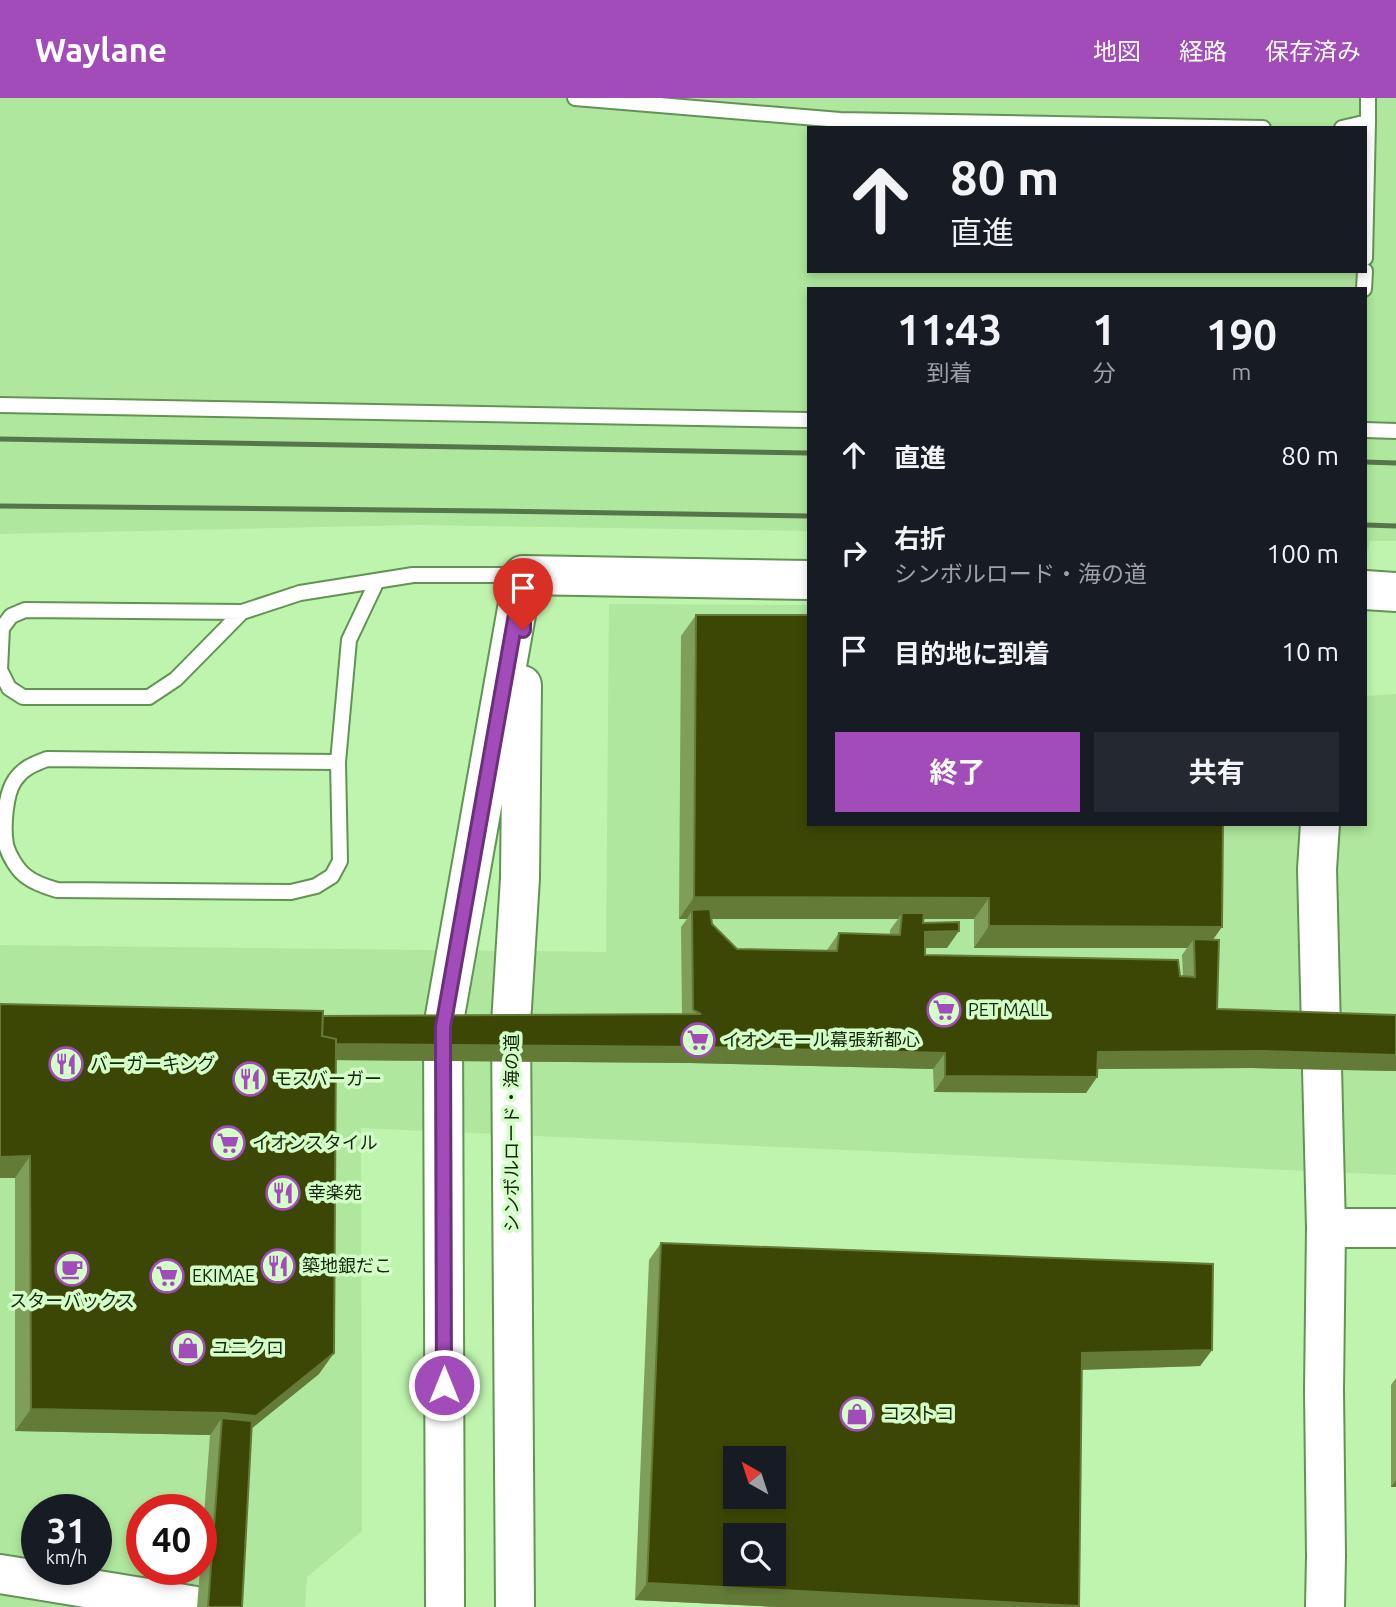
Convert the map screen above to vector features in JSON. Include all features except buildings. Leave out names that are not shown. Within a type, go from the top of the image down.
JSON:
[{"type":"street","points":[[445,1607],[443,1027],[523,575],[807,580]]},
{"type":"street","name":"シンボルロード・海の道","points":[[514,1607],[511,1024],[520,878],[523,575]]},
{"type":"street","points":[[1367,590],[1396,592]]},
{"type":"street","points":[[1320,826],[1317,869],[1326,1228],[1325,1607]]},
{"type":"street","points":[[1326,1228],[1396,1228]]},
{"type":"street","points":[[0,1574],[202,1607]]},
{"type":"lane","points":[[576,98],[840,120],[1157,126]]},
{"type":"lane","points":[[1367,167],[1368,98]]},
{"type":"lane","points":[[1351,126],[1368,122]]},
{"type":"lane","points":[[0,405],[807,420]]},
{"type":"lane","points":[[1367,430],[1396,431]]},
{"type":"lane","points":[[242,612],[176,679],[149,698],[23,697],[9,688],[1,670],[2,628],[11,616],[24,610],[242,612],[300,593],[413,575],[523,575]]},
{"type":"lane","points":[[338,762],[47,759],[26,768],[14,781],[5,803],[6,845],[13,861],[25,876],[38,884],[57,890],[291,892],[316,886],[332,876],[340,861],[338,762],[349,640],[377,581]]},
{"type":"shaded area","points":[[0,98],[1396,98],[1396,541],[1369,541],[1367,549],[1367,287],[807,287],[807,531],[418,525],[0,534]]},
{"type":"shaded area","name":"イオンモール幕張新都心","points":[[609,604],[807,605],[807,826],[1367,826],[1367,696],[1396,694],[1396,1175],[361,1128],[362,1531],[307,1577],[305,1607],[0,1607],[0,945],[606,952]]},
{"type":"railway","points":[[0,439],[807,453]]},
{"type":"railway","points":[[1367,462],[1396,463]]},
{"type":"railway","points":[[0,506],[807,516]]},
{"type":"railway","points":[[1367,525],[1396,526]]},
{"type":"place","name":"PET MALL","points":[[944,1010]]},
{"type":"place","name":"イオンモール幕張新都心","points":[[698,1040]]},
{"type":"place","name":"バーガーキング","points":[[66,1064]]},
{"type":"place","name":"モスバーガー","points":[[250,1079]]},
{"type":"place","name":"イオンスタイル","points":[[228,1143]]},
{"type":"place","name":"幸楽苑","points":[[283,1193]]},
{"type":"place","name":"築地銀だこ","points":[[278,1266]]},
{"type":"place","name":"スターバックス","points":[[72,1269]]},
{"type":"place","name":"EKIMAE","points":[[167,1276]]},
{"type":"place","name":"ユニクロ","points":[[188,1348]]},
{"type":"place","name":"コストコ","points":[[857,1414]]},
{"type":"route","points":[[444,1385],[443,1027],[523,575],[523,630]]}]
